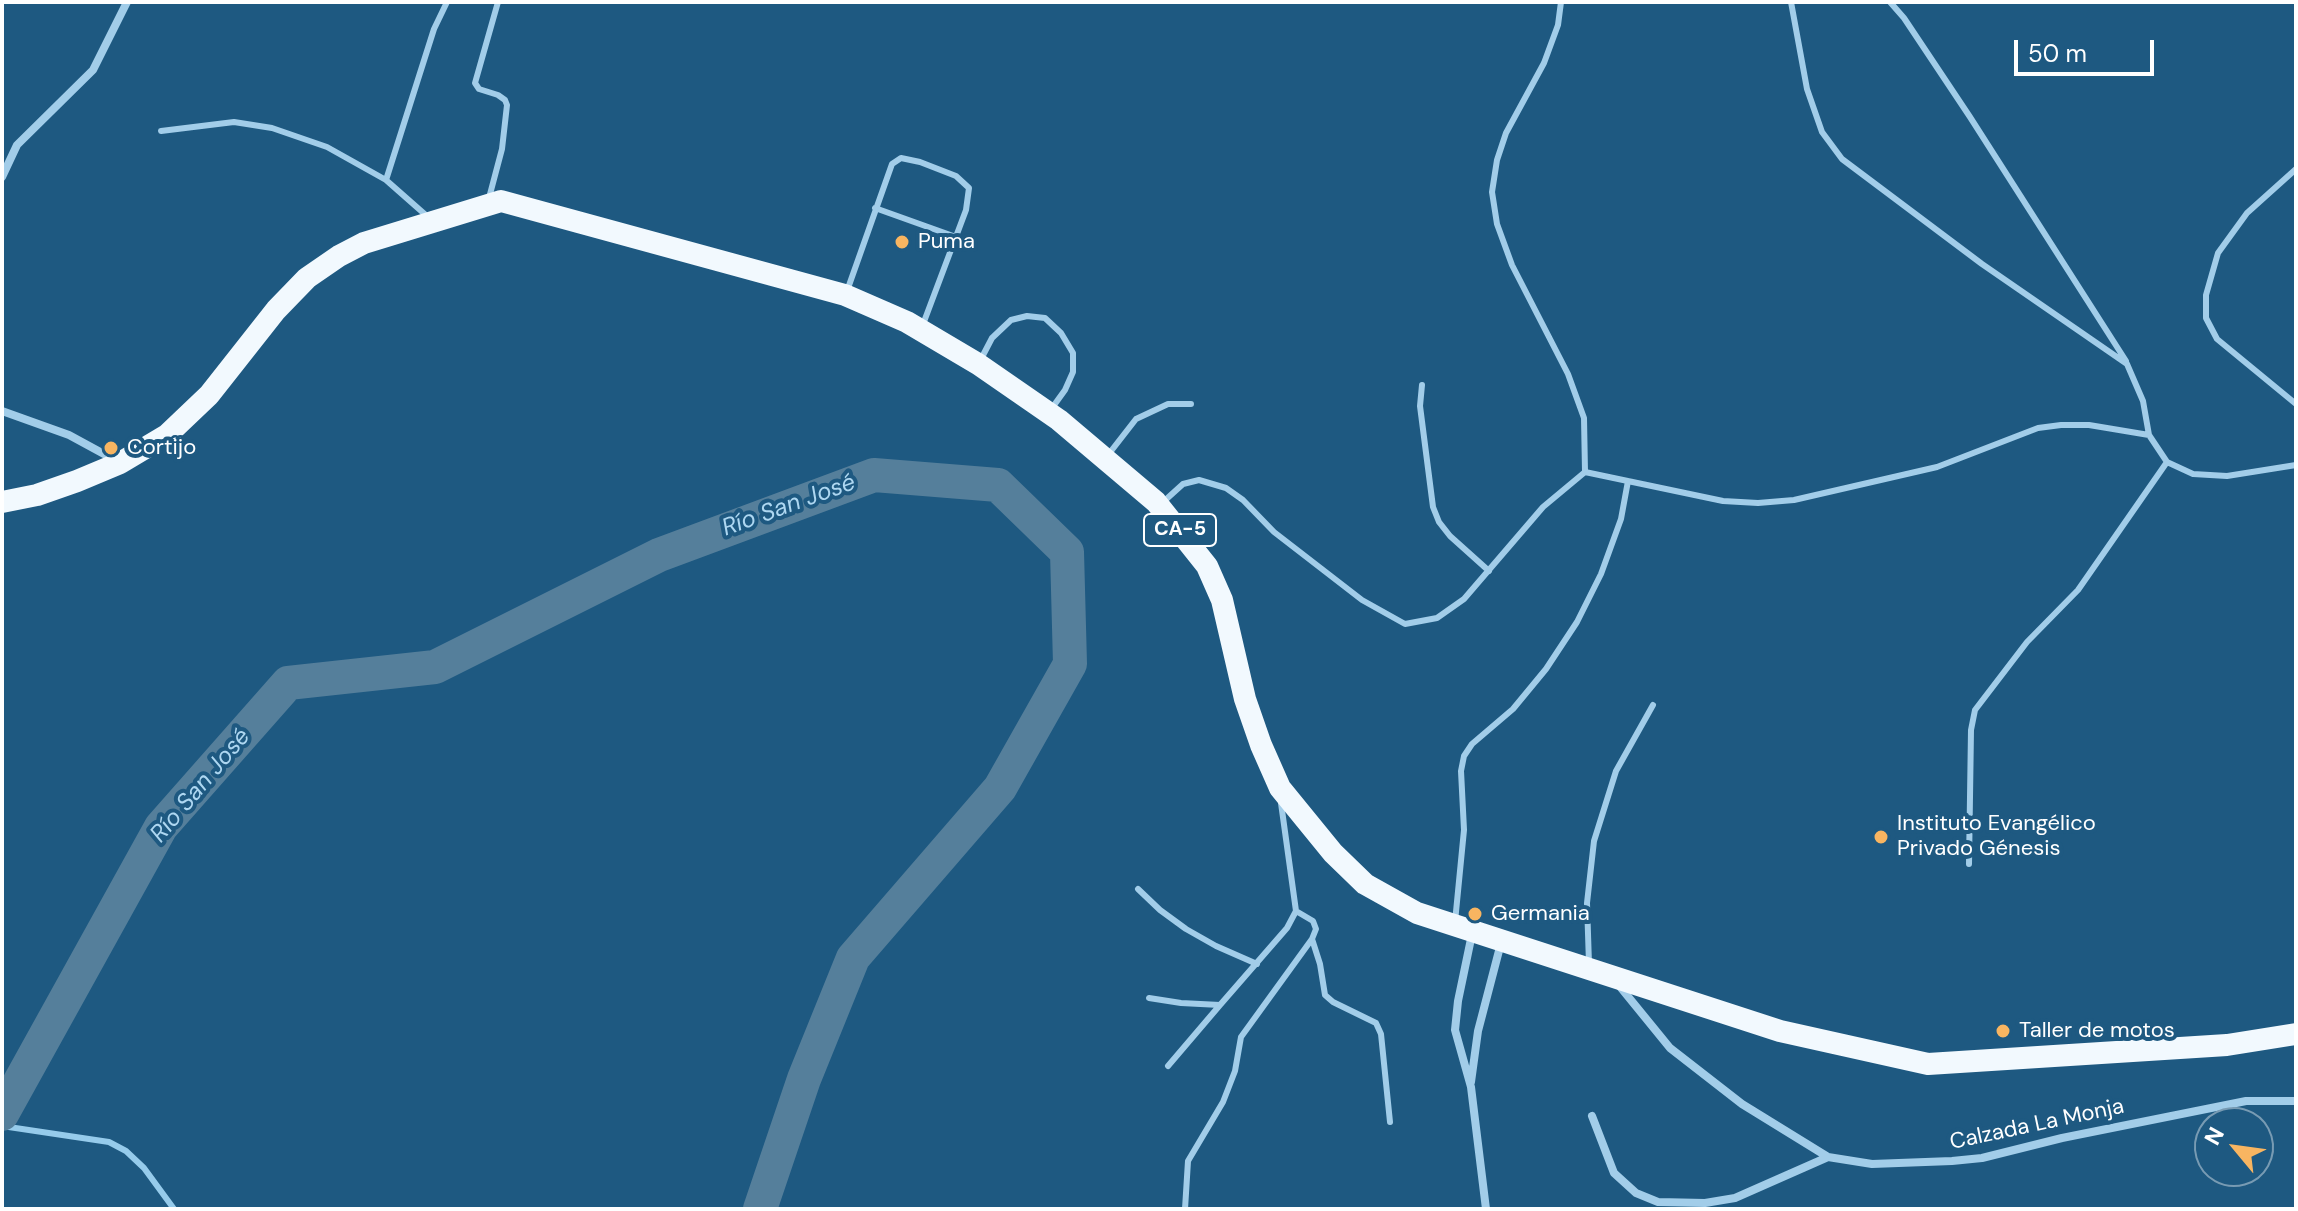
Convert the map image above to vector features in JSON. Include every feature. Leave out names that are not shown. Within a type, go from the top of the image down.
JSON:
[{"type":"highway","name":"CA-5","points":[[2,502],[49,491],[120,463],[167,435],[209,395],[276,310],[307,278],[339,256],[364,243],[501,201],[845,295],[921,330],[978,364],[1106,458],[1159,506],[1207,566],[1222,600],[1245,699],[1280,788],[1333,853],[1365,884],[1417,913],[1780,1031],[1928,1064],[2227,1045],[2296,1034]]},
{"type":"street","points":[[2,177],[17,145],[93,70],[127,2]]},
{"type":"street","points":[[2,411],[69,435],[120,463]]},
{"type":"street","points":[[1464,928],[1455,1030],[1471,1087],[1486,1209]]},
{"type":"street","points":[[1471,1087],[1476,1040],[1501,941]]},
{"type":"street","name":"Calzada La Monja","points":[[1612,976],[1670,1048],[1742,1104],[1828,1157],[1872,1164],[1982,1158],[2062,1138],[2246,1101],[2296,1101]]},
{"type":"street","points":[[1592,1116],[1614,1173],[1636,1193],[1658,1202],[1705,1203],[1735,1198],[1828,1157]]},
{"type":"lane","points":[[386,180],[434,29],[447,2]]},
{"type":"lane","points":[[487,205],[502,149],[507,105],[498,95],[479,89],[475,83],[498,2]]},
{"type":"lane","points":[[1561,2],[1558,25],[1544,63],[1506,133],[1497,160],[1492,192],[1497,224],[1512,265],[1568,374],[1584,418],[1585,472]]},
{"type":"lane","points":[[1791,2],[1807,89],[1822,132],[1842,159],[1982,264],[2127,364]]},
{"type":"lane","points":[[1890,2],[1970,117],[2127,364],[2143,401],[2149,435],[2167,462],[2193,474],[2227,476],[2296,465]]},
{"type":"lane","points":[[161,131],[234,122],[272,128],[327,147],[386,180],[433,222]]},
{"type":"lane","points":[[845,295],[892,164],[901,158],[956,176],[969,188],[966,210],[921,330]]},
{"type":"lane","points":[[2296,169],[2247,213],[2218,253],[2206,295],[2206,318],[2217,339],[2296,404]]},
{"type":"lane","points":[[875,208],[956,237]]},
{"type":"lane","points":[[978,364],[992,338],[1011,320],[1027,316],[1045,318],[1061,333],[1073,353],[1073,372],[1065,390],[1048,413]]},
{"type":"lane","points":[[1422,385],[1420,406],[1433,507],[1439,522],[1450,536],[1489,571]]},
{"type":"lane","points":[[1106,458],[1136,419],[1168,404],[1191,404]]},
{"type":"lane","points":[[1585,472],[1723,501],[1758,503],[1794,500],[1937,467],[2038,428],[2089,425],[2149,435]]},
{"type":"lane","points":[[1969,864],[1971,730],[1975,710],[2027,642],[2078,590],[2167,462]]},
{"type":"lane","points":[[1159,506],[1183,484],[1199,480],[1226,488],[1243,500],[1274,532],[1362,600],[1405,624],[1437,618],[1464,599],[1543,507],[1585,472]]},
{"type":"lane","points":[[1464,928],[1461,771],[1464,756],[1472,744],[1513,709],[1546,669],[1577,622],[1601,574],[1621,519],[1628,481]]},
{"type":"lane","points":[[1590,969],[1587,903],[1594,841],[1616,771],[1653,705]]},
{"type":"lane","points":[[1168,1066],[1287,928],[1296,911],[1280,788]]},
{"type":"lane","points":[[1138,889],[1186,929],[1257,964]]},
{"type":"lane","points":[[1185,1209],[1188,1161],[1223,1102],[1235,1071],[1241,1037],[1312,939],[1316,929],[1313,921],[1296,911]]},
{"type":"lane","points":[[1312,939],[1325,995],[1376,1023],[1381,1034],[1390,1122]]},
{"type":"lane","points":[[1149,998],[1220,1005]]},
{"type":"waterway","name":"Río San José","points":[[2,1114],[161,827],[288,683],[435,667],[659,555],[874,475],[998,485],[1067,552],[1070,664],[1000,788],[853,958],[804,1079],[760,1209]]},
{"type":"waterway","points":[[2,1126],[109,1142],[126,1151],[144,1168],[174,1209]]},
{"type":"place","name":"Puma","points":[[902,242]]},
{"type":"place","name":"Cortijo","points":[[111,448]]},
{"type":"place","name":"Instituto Evangélico Privado Génesis","points":[[1881,837]]},
{"type":"place","name":"Germania","points":[[1475,914]]},
{"type":"place","name":"Taller de motos","points":[[2003,1031]]}]
